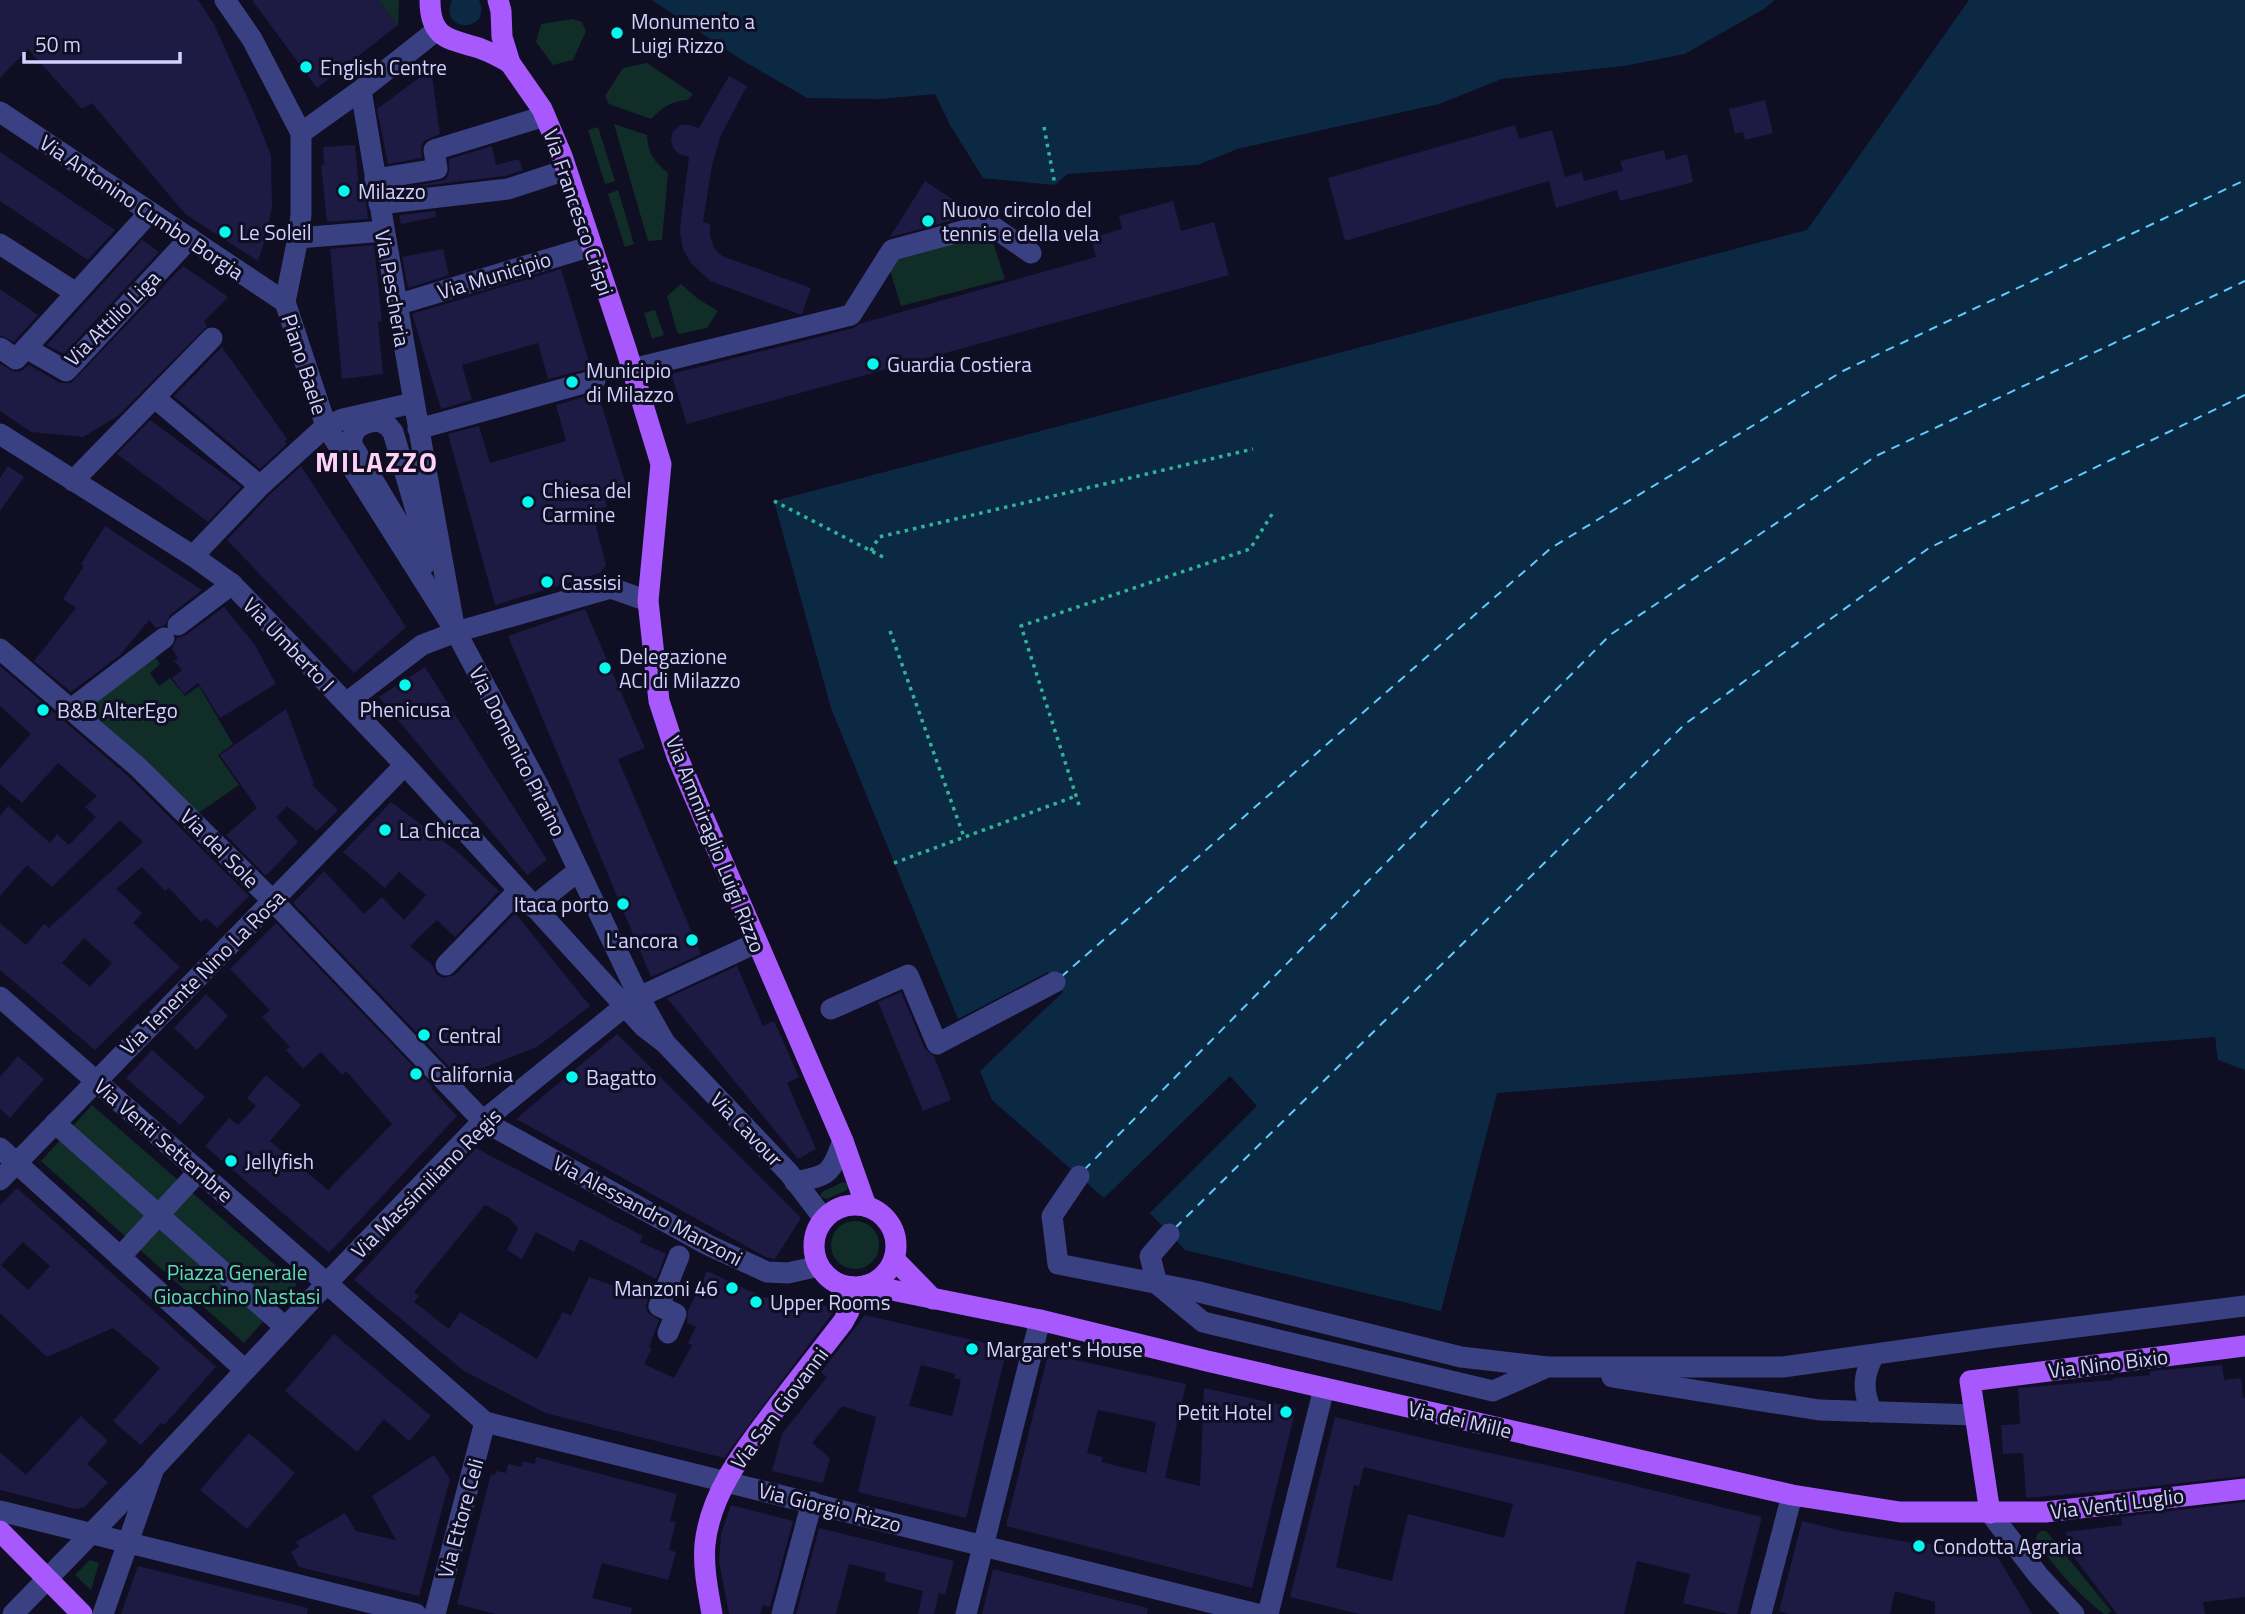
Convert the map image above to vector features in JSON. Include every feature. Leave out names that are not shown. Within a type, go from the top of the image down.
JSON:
[{"type":"main road","points":[[429,0],[430,13],[437,30],[449,40],[488,51],[510,63]]},
{"type":"main road","points":[[498,0],[502,37],[510,63]]},
{"type":"main road","name":"Via Francesco Crispi","points":[[510,63],[526,83],[545,116],[566,170],[661,464]]},
{"type":"main road","name":"Via Ammiraglio Luigi Rizzo","points":[[661,464],[648,601],[659,701],[677,756],[843,1141],[866,1206]]},
{"type":"main road","points":[[819,1266],[814,1247],[818,1227],[824,1219],[843,1206],[866,1206],[882,1214],[896,1238],[894,1259],[888,1271],[879,1280],[860,1286]]},
{"type":"main road","points":[[894,1259],[933,1298]]},
{"type":"main road","name":"Via dei Mille","points":[[819,1266],[833,1281],[1040,1320],[1791,1495],[1900,1512],[1990,1513]]},
{"type":"main road","name":"Via San Giovanni","points":[[712,1614],[705,1567],[705,1545],[709,1523],[725,1481],[742,1452],[843,1322],[860,1286]]},
{"type":"main road","name":"Via Nino Bixio","points":[[1975,1415],[1970,1381],[2245,1346]]},
{"type":"main road","points":[[1975,1415],[1990,1513]]},
{"type":"main road","name":"Via Venti Luglio","points":[[1990,1513],[2045,1512],[2245,1489]]},
{"type":"main road","points":[[0,1531],[82,1614]]},
{"type":"street","points":[[225,0],[252,39],[301,133],[298,238],[285,302]]},
{"type":"street","points":[[301,133],[437,30]]},
{"type":"street","name":"Via Pescheria","points":[[360,90],[413,403],[456,632]]},
{"type":"street","name":"Via Antonino Cumbo Borgia","points":[[0,111],[285,302]]},
{"type":"street","points":[[375,179],[437,169],[434,150],[545,116]]},
{"type":"street","points":[[379,204],[508,189],[566,170]]},
{"type":"street","points":[[14,352],[50,323],[150,212]]},
{"type":"street","points":[[632,369],[851,315],[892,250],[989,224],[1031,253]]},
{"type":"street","points":[[298,238],[384,231]]},
{"type":"street","name":"Via Attilio Liga","points":[[14,352],[66,371],[190,238]]},
{"type":"street","points":[[0,244],[76,293]]},
{"type":"street","name":"Via Municipio","points":[[396,305],[592,246]]},
{"type":"street","name":"Piano Baele","points":[[285,302],[326,426],[456,632]]},
{"type":"street","points":[[73,481],[212,338]]},
{"type":"street","points":[[418,429],[595,380]]},
{"type":"street","points":[[155,398],[260,485]]},
{"type":"street","points":[[193,556],[260,485],[326,426],[343,419],[413,403]]},
{"type":"street","points":[[379,421],[393,432],[429,562],[422,562],[352,445],[351,438],[355,430],[361,425],[379,421]]},
{"type":"street","name":"Via Umberto I","points":[[1,437],[193,556],[232,584],[405,765],[533,907],[632,1002]]},
{"type":"street","points":[[414,566],[425,568],[442,558]]},
{"type":"street","points":[[71,709],[232,584]]},
{"type":"street","points":[[346,703],[422,645],[456,632],[611,588],[648,601]]},
{"type":"street","name":"Via Domenico Piraino","points":[[456,632],[539,787],[579,870],[632,1002]]},
{"type":"street","name":"Via del Sole","points":[[0,649],[138,768],[273,901],[483,1121]]},
{"type":"street","name":"Via Tenente Nino La Rosa","points":[[0,1180],[405,765]]},
{"type":"street","points":[[533,907],[579,870]]},
{"type":"street","points":[[446,965],[518,891]]},
{"type":"street","name":"Via Massimiliano Regis","points":[[13,1614],[483,1121],[632,1002],[756,943]]},
{"type":"street","points":[[831,1009],[908,975],[937,1044],[1055,982]]},
{"type":"street","name":"Via Venti Settembre","points":[[0,998],[327,1283]]},
{"type":"street","name":"Via Cavour","points":[[632,1002],[644,1027],[665,1043],[795,1182],[824,1219]]},
{"type":"street","name":"Via Alessandro Manzoni","points":[[483,1121],[708,1245],[767,1272],[788,1273],[819,1266]]},
{"type":"street","points":[[55,1123],[285,1327]]},
{"type":"street","points":[[795,1182],[820,1176],[832,1168],[843,1141]]},
{"type":"street","points":[[0,1149],[245,1370]]},
{"type":"street","points":[[120,1257],[199,1171]]},
{"type":"street","points":[[1079,1176],[1052,1216],[1058,1264],[1195,1291],[1461,1357],[1548,1367],[1819,1410],[1975,1415]]},
{"type":"street","points":[[1169,1234],[1150,1256],[1157,1284],[1203,1322],[1493,1391],[1548,1367],[1783,1367],[1989,1338],[2245,1307]]},
{"type":"street","name":"Via Alessandro Manzoni","points":[[668,1333],[677,1314],[659,1306],[679,1256]]},
{"type":"street","name":"Via Giorgio Rizzo","points":[[327,1283],[485,1422],[1257,1614]]},
{"type":"street","points":[[966,1614],[1040,1320]]},
{"type":"street","points":[[1872,1412],[1865,1397],[1866,1369],[1874,1354]]},
{"type":"street","points":[[1268,1614],[1324,1388]]},
{"type":"street","name":"Via Ettore Celi","points":[[435,1614],[485,1422]]},
{"type":"street","name":"Via Massimiliano Regis","points":[[103,1614],[155,1468]]},
{"type":"street","points":[[1761,1614],[1791,1495]]},
{"type":"street","points":[[782,1614],[812,1503]]},
{"type":"street","points":[[0,1511],[416,1614]]},
{"type":"street","points":[[1990,1513],[2038,1575],[2074,1614]]},
{"type":"path","points":[[1044,127],[1055,185]]},
{"type":"path","points":[[872,551],[878,537],[1253,449]]},
{"type":"path","points":[[774,501],[883,556]]},
{"type":"path","points":[[1079,805],[1021,626],[1250,549],[1274,511]]},
{"type":"path","points":[[890,631],[964,837]]},
{"type":"path","points":[[894,863],[1076,796]]},
{"type":"green space","points":[[378,0],[399,0],[398,25]]},
{"type":"green space","points":[[572,19],[582,22],[586,31],[573,60],[553,65],[536,42],[541,24]]},
{"type":"green space","points":[[647,63],[693,94],[688,100],[668,105],[651,119],[609,104],[605,96],[623,68]]},
{"type":"green space","points":[[614,124],[647,135],[653,157],[668,173],[662,240],[648,241]]},
{"type":"green space","points":[[598,127],[615,181],[605,184],[588,130]]},
{"type":"green space","points":[[618,190],[634,244],[625,247],[608,194]]},
{"type":"green space","points":[[989,230],[1005,279],[901,306],[889,267],[899,254]]},
{"type":"green space","points":[[681,284],[718,311],[707,328],[680,334],[677,332],[667,296]]},
{"type":"green space","points":[[655,310],[664,335],[652,339],[644,313]]},
{"type":"green space","points":[[151,651],[160,664],[150,673],[159,686],[170,678],[185,696],[199,686],[233,744],[218,755],[239,785],[197,814],[81,705]]},
{"type":"green space","name":"Piazza Generale Gioacchino Nastasi","points":[[92,1105],[297,1284],[244,1343],[41,1161]]},
{"type":"green space","points":[[843,1182],[848,1184],[847,1190],[827,1199],[820,1197],[822,1192]]},
{"type":"green space","points":[[855,1221],[872,1228],[879,1245],[872,1262],[855,1269],[838,1262],[831,1245],[838,1228]]},
{"type":"green space","points":[[2040,1531],[2046,1531],[2111,1611],[2108,1614],[2094,1606],[2059,1571],[2036,1540]]},
{"type":"green space","points":[[90,1560],[99,1563],[91,1590],[75,1575]]},
{"type":"water","points":[[452,0],[479,0],[479,19],[473,24],[465,25],[452,19],[449,11]]},
{"type":"water","points":[[652,0],[1775,0],[1685,54],[1625,66],[1502,79],[1440,104],[1238,149],[1198,165],[1067,174],[1055,185],[983,178],[950,125],[935,94],[880,99],[807,98],[740,59]]},
{"type":"water","points":[[1969,0],[2245,0],[2245,1070],[2218,1060],[2215,1037],[1497,1093],[1441,1311],[1185,1250],[1150,1213],[1257,1106],[1230,1076],[1104,1198],[992,1100],[980,1071],[1063,992],[1048,972],[958,1019],[831,708],[774,501],[1807,230]]},
{"type":"pier","points":[[1775,0],[1778,2],[1766,12],[1686,57],[1625,70],[1503,82],[1441,108],[1239,152],[1198,168],[1150,172],[1127,170],[1198,165],[1238,149],[1440,104],[1502,79],[1625,66],[1685,54]]},
{"type":"building","points":[[0,0],[198,0],[214,24],[271,155],[272,207],[258,261],[185,214],[92,103],[82,109],[28,49],[0,78]]},
{"type":"building","points":[[252,0],[378,0],[398,25],[353,60],[347,61],[347,64],[317,88]]},
{"type":"building","points":[[431,69],[440,134],[424,141],[421,146],[422,158],[388,164],[377,109]]},
{"type":"building","points":[[729,76],[747,86],[721,135],[712,165],[703,222],[710,224],[714,248],[722,256],[811,288],[802,314],[710,281],[690,262],[683,249],[680,233],[689,157],[679,154],[673,148],[673,131],[681,125],[699,128]]},
{"type":"building","points":[[1765,100],[1773,133],[1745,140],[1743,132],[1735,134],[1729,109]]},
{"type":"building","points":[[1515,125],[1519,139],[1552,130],[1565,177],[1582,172],[1584,181],[1623,171],[1620,161],[1664,150],[1666,160],[1687,154],[1693,182],[1620,201],[1617,190],[1556,208],[1549,181],[1345,241],[1328,178]]},
{"type":"building","name":"Milazzo","points":[[355,145],[359,187],[364,187],[368,219],[327,222],[321,165],[324,165],[323,147]]},
{"type":"building","points":[[492,146],[496,165],[519,159],[523,170],[505,176],[398,189],[445,180],[449,173],[449,159]]},
{"type":"building","points":[[0,152],[115,230],[88,260],[0,201]]},
{"type":"building","points":[[925,181],[969,210],[965,217],[890,237]]},
{"type":"building","points":[[1173,201],[1181,231],[1214,222],[1229,275],[687,424],[671,374],[854,328],[859,324],[1096,257],[1091,238],[1122,229],[1119,216]]},
{"type":"building","points":[[435,211],[436,217],[401,224],[399,215]]},
{"type":"building","points":[[142,240],[159,252],[64,354],[47,345]]},
{"type":"building","points":[[374,245],[382,321],[378,322],[383,374],[342,379],[330,249]]},
{"type":"building","points":[[443,249],[449,275],[408,288],[402,257]]},
{"type":"building","points":[[183,266],[228,297],[204,321],[207,326],[118,416],[83,437],[31,432],[0,411],[0,364],[15,372],[29,365],[60,383],[71,383]]},
{"type":"building","points":[[561,269],[591,368],[548,379],[538,343],[462,365],[472,400],[441,409],[412,314]]},
{"type":"building","points":[[0,289],[38,315],[14,342],[0,335]]},
{"type":"building","points":[[222,347],[287,439],[287,444],[260,469],[174,396]]},
{"type":"building","points":[[598,393],[628,492],[604,498],[607,506],[592,511],[606,565],[600,573],[495,605],[448,434],[479,426],[490,463],[566,441],[556,405]]},
{"type":"building","points":[[150,420],[241,487],[208,522],[117,454]]},
{"type":"building","points":[[8,466],[24,477],[0,511],[0,478]]},
{"type":"building","points":[[301,466],[406,627],[354,673],[227,540],[269,495]]},
{"type":"building","points":[[105,526],[202,590],[170,615],[165,625],[156,628],[149,620],[120,655],[71,692],[34,661],[76,608],[63,599]]},
{"type":"building","points":[[224,607],[255,645],[276,684],[220,718],[198,683],[184,694],[172,678],[182,670],[174,661],[178,658],[172,649],[177,638],[186,635]]},
{"type":"building","points":[[585,609],[645,748],[618,759],[701,954],[651,977],[508,636]]},
{"type":"building","points":[[0,666],[129,777],[249,896],[217,928],[206,918],[201,922],[169,888],[165,891],[142,867],[116,889],[142,913],[133,923],[180,967],[95,1050],[0,970],[0,923],[26,945],[44,924],[49,928],[143,842],[120,820],[52,887],[27,865],[0,896],[0,816],[8,806],[50,843],[57,834],[69,845],[96,817],[85,807],[97,796],[58,763],[22,803],[0,784],[0,768],[31,734],[0,706]],"holes":[[[84,938],[112,963],[90,987],[62,963]]]},
{"type":"building","points":[[425,667],[547,860],[527,875],[379,697]]},
{"type":"building","points":[[286,709],[314,784],[312,785],[338,810],[317,831],[287,806],[276,817],[298,842],[266,876],[226,835],[257,808],[220,755]]},
{"type":"building","points":[[391,802],[458,852],[499,891],[455,937],[437,920],[410,946],[433,966],[436,974],[443,978],[455,975],[515,913],[590,1006],[537,1047],[459,1077],[293,903],[324,871],[364,914],[382,897],[404,920],[426,895],[399,872],[385,888],[343,852]]},
{"type":"building","points":[[276,923],[433,1087],[431,1088],[457,1116],[329,1253],[205,1146],[229,1118],[238,1125],[256,1106],[247,1098],[266,1075],[301,1105],[270,1141],[328,1190],[392,1124],[346,1071],[342,1075],[321,1052],[303,1069],[286,1050],[290,1047],[262,1017],[270,1010],[230,969]]},
{"type":"building","points":[[737,966],[763,1026],[774,1021],[799,1077],[787,1083],[816,1149],[798,1159],[667,998]]},
{"type":"building","points":[[901,992],[925,1049],[934,1056],[951,1100],[923,1111],[878,1002]]},
{"type":"building","points":[[206,994],[228,1016],[197,1050],[174,1028]]},
{"type":"building","points":[[617,1034],[801,1218],[775,1259],[766,1257],[516,1119]]},
{"type":"building","points":[[152,1050],[205,1097],[180,1125],[126,1078]]},
{"type":"building","points":[[18,1056],[44,1079],[10,1118],[0,1109],[0,1077]]},
{"type":"building","points":[[476,1148],[643,1236],[640,1242],[666,1254],[656,1279],[580,1239],[574,1252],[536,1232],[522,1259],[507,1250],[518,1228],[509,1218],[485,1205],[414,1292],[419,1296],[414,1302],[449,1329],[460,1312],[537,1359],[563,1312],[571,1316],[589,1277],[648,1298],[648,1313],[659,1320],[649,1347],[652,1348],[644,1364],[674,1378],[692,1345],[688,1343],[696,1327],[687,1323],[688,1311],[707,1271],[763,1297],[794,1303],[796,1298],[821,1303],[834,1311],[724,1458],[545,1413],[464,1371],[354,1280]]},
{"type":"building","points":[[17,1188],[216,1367],[164,1425],[161,1423],[141,1445],[113,1421],[160,1368],[113,1328],[47,1357],[0,1313],[0,1205]],"holes":[[[23,1242],[50,1266],[28,1290],[1,1265]]]},
{"type":"building","points":[[865,1315],[1007,1348],[966,1518],[858,1492],[876,1417],[842,1406],[812,1443],[830,1458],[823,1483],[772,1471],[782,1434],[827,1377],[821,1372]],"holes":[[[921,1365],[956,1374],[954,1378],[961,1380],[952,1416],[909,1406]]]},
{"type":"building","points":[[334,1334],[431,1416],[409,1441],[384,1419],[357,1452],[285,1391]]},
{"type":"building","points":[[1048,1354],[1186,1384],[1165,1478],[1200,1486],[1204,1388],[1296,1408],[1252,1588],[1006,1526]],"holes":[[[1098,1410],[1156,1422],[1146,1473],[1101,1462],[1103,1457],[1087,1453]]]},
{"type":"building","points":[[2222,1365],[2224,1380],[2241,1378],[2245,1398],[2245,1476],[2026,1498],[2023,1453],[2003,1454],[2001,1425],[2020,1424],[2018,1388],[2113,1380],[2150,1375],[2150,1371]]},
{"type":"building","points":[[81,1416],[108,1441],[87,1464],[108,1482],[85,1507],[75,1509],[0,1490],[0,1452],[26,1475]]},
{"type":"building","points":[[1335,1417],[1762,1517],[1737,1614],[1683,1603],[1690,1574],[1637,1561],[1624,1614],[1359,1614],[1290,1597]],"holes":[[[1364,1467],[1513,1504],[1504,1538],[1408,1514],[1392,1581],[1336,1567],[1354,1485],[1359,1486]]]},
{"type":"building","points":[[249,1433],[295,1473],[247,1529],[200,1490]]},
{"type":"building","points":[[434,1455],[450,1479],[419,1596],[299,1567],[291,1552],[299,1547],[296,1542],[345,1513],[356,1531],[396,1540],[372,1496]]},
{"type":"building","points":[[536,1457],[677,1494],[670,1521],[676,1522],[669,1550],[676,1552],[668,1580],[602,1563],[592,1598],[632,1608],[631,1614],[495,1614],[457,1604],[491,1474],[495,1475],[496,1471],[506,1473],[508,1464],[521,1467],[523,1461],[535,1464]]},
{"type":"building","points":[[2245,1502],[2245,1597],[2203,1602],[2205,1614],[2117,1614],[2068,1549],[2066,1532],[2122,1525],[2121,1517]]},
{"type":"building","points":[[731,1505],[793,1521],[770,1607],[763,1605],[760,1614],[729,1614],[719,1562],[721,1534]]},
{"type":"building","points":[[1802,1521],[1907,1542],[1967,1547],[1991,1546],[2032,1614],[1935,1614],[1935,1602],[1895,1591],[1890,1614],[1789,1614],[1779,1611]]},
{"type":"building","points":[[819,1528],[954,1561],[945,1595],[939,1593],[934,1614],[918,1614],[923,1591],[884,1581],[886,1573],[849,1564],[836,1614],[796,1614]]},
{"type":"building","points":[[138,1566],[308,1608],[307,1614],[121,1614]]},
{"type":"building","points":[[993,1569],[1148,1608],[1147,1614],[982,1614]]},
{"type":"ferry route","points":[[1061,977],[1551,548],[1843,371],[2245,180]]},
{"type":"ferry route","points":[[1084,1170],[1610,635],[1876,456],[2245,281]]},
{"type":"ferry route","points":[[1175,1228],[1685,724],[1929,548],[2245,395]]},
{"type":"place","name":"Monumento a Luigi Rizzo","points":[[617,33]]},
{"type":"place","name":"English Centre","points":[[306,67]]},
{"type":"place","name":"Milazzo","points":[[344,191]]},
{"type":"place","name":"Nuovo circolo del tennis e della vela","points":[[928,221]]},
{"type":"place","name":"Le Soleil","points":[[225,232]]},
{"type":"place","name":"Guardia Costiera","points":[[873,364]]},
{"type":"place","name":"Municipio di Milazzo","points":[[572,382]]},
{"type":"place","name":"Chiesa del Carmine","points":[[528,502]]},
{"type":"place","name":"Cassisi","points":[[547,582]]},
{"type":"place","name":"Delegazione ACI di Milazzo","points":[[605,668]]},
{"type":"place","name":"Phenicusa","points":[[405,685]]},
{"type":"place","name":"B&B AlterEgo","points":[[43,710]]},
{"type":"place","name":"La Chicca","points":[[385,830]]},
{"type":"place","name":"Itaca porto","points":[[623,904]]},
{"type":"place","name":"L'ancora","points":[[692,940]]},
{"type":"place","name":"Central","points":[[424,1035]]},
{"type":"place","name":"California","points":[[416,1074]]},
{"type":"place","name":"Bagatto","points":[[572,1077]]},
{"type":"place","name":"Jellyfish","points":[[231,1161]]},
{"type":"place","name":"Manzoni 46","points":[[732,1288]]},
{"type":"place","name":"Upper Rooms","points":[[756,1302]]},
{"type":"place","name":"Margaret's House","points":[[972,1349]]},
{"type":"place","name":"Petit Hotel","points":[[1286,1412]]},
{"type":"place","name":"Condotta Agraria","points":[[1919,1546]]},
{"type":"district","name":"MILAZZO","points":[[377,461]]}]
